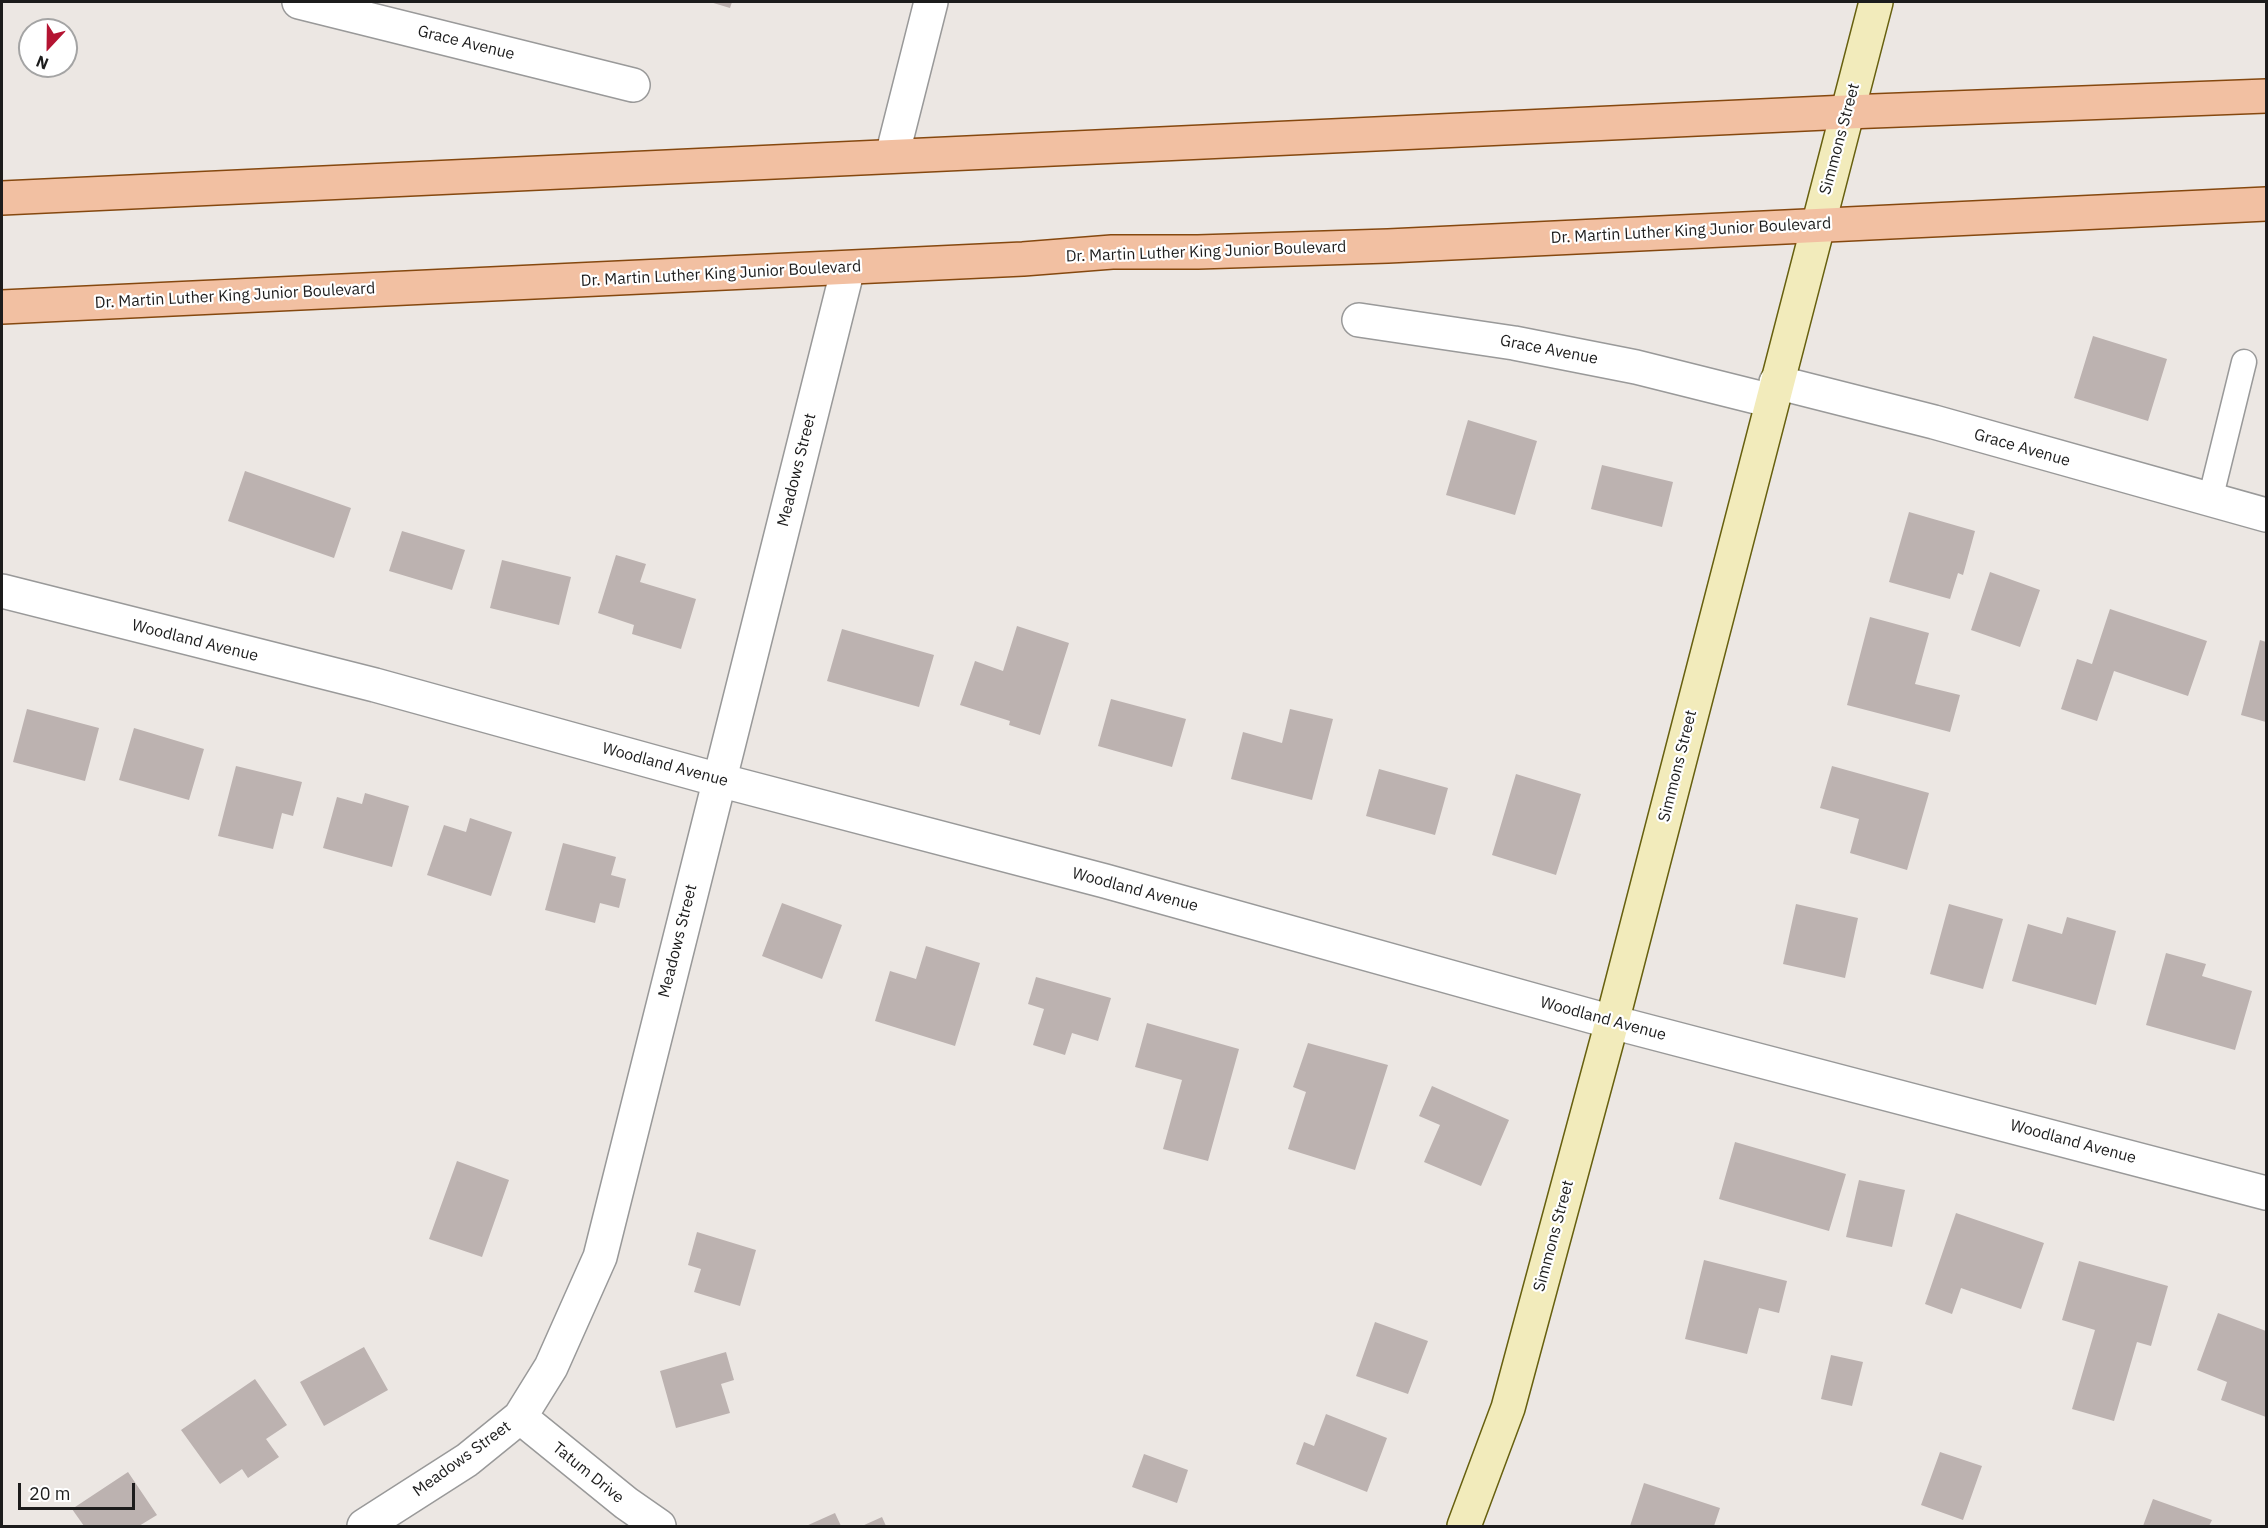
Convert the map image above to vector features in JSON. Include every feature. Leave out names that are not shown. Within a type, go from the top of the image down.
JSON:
[{"type":"main road","points":[[2,198],[1847,112],[2266,96]]},
{"type":"main road","name":"Dr. Martin Luther King Junior Boulevard","points":[[2,307],[848,268],[1112,252],[1353,247],[2266,204]]},
{"type":"street","name":"Grace Avenue","points":[[299,2],[633,85]]},
{"type":"street","points":[[892,156],[931,2]]},
{"type":"street","name":"Simmons Street","points":[[1464,1527],[1508,1408],[1612,1022],[1876,2]]},
{"type":"street","name":"Meadows Street","points":[[364,1527],[467,1460],[520,1417],[551,1367],[600,1257],[848,268]]},
{"type":"street","name":"Grace Avenue","points":[[1359,320],[1525,345],[1934,422],[2266,515]]},
{"type":"street","name":"Woodland Avenue","points":[[2,591],[375,686],[1105,882],[1612,1022],[2266,1193]]},
{"type":"street","name":"Tatum Drive","points":[[520,1417],[659,1527]]},
{"type":"lane","points":[[2210,500],[2244,362]]},
{"type":"building","points":[[710,2],[732,2],[730,8]]},
{"type":"building","points":[[2093,336],[2167,359],[2148,421],[2074,398]]},
{"type":"building","points":[[1468,420],[1537,441],[1515,515],[1446,495]]},
{"type":"building","points":[[1602,465],[1673,482],[1662,527],[1591,509]]},
{"type":"building","points":[[245,471],[351,508],[334,558],[228,521]]},
{"type":"building","points":[[1909,512],[1975,531],[1963,575],[1958,573],[1950,599],[1889,582]]},
{"type":"building","points":[[402,531],[465,550],[452,590],[389,571]]},
{"type":"building","points":[[616,555],[646,564],[640,582],[696,599],[681,649],[632,634],[634,625],[598,613]]},
{"type":"building","points":[[502,560],[571,577],[559,625],[490,608]]},
{"type":"building","points":[[1990,572],[2040,590],[2020,647],[1971,630]]},
{"type":"building","points":[[2110,609],[2207,641],[2188,696],[2114,671],[2097,721],[2061,709],[2077,659],[2092,664]]},
{"type":"building","points":[[1870,617],[1929,633],[1915,684],[1960,695],[1950,732],[1847,705]]},
{"type":"building","points":[[1017,626],[1069,643],[1040,735],[1009,725],[1010,721],[960,705],[975,661],[1003,671]]},
{"type":"building","points":[[842,629],[934,655],[919,707],[827,681]]},
{"type":"building","points":[[2260,640],[2266,642],[2266,722],[2241,715]]},
{"type":"building","points":[[1111,699],[1186,719],[1172,767],[1098,746]]},
{"type":"building","points":[[27,709],[99,728],[85,781],[13,762]]},
{"type":"building","points":[[1290,709],[1333,719],[1312,800],[1231,779],[1243,732],[1282,743]]},
{"type":"building","points":[[134,728],[204,749],[189,800],[119,780]]},
{"type":"building","points":[[236,766],[302,782],[293,816],[282,813],[273,849],[218,836]]},
{"type":"building","points":[[1832,766],[1929,793],[1907,870],[1850,853],[1859,819],[1820,808]]},
{"type":"building","points":[[1379,769],[1448,788],[1435,835],[1366,816]]},
{"type":"building","points":[[1516,774],[1581,794],[1556,875],[1492,855]]},
{"type":"building","points":[[365,793],[409,806],[392,867],[323,848],[337,797],[362,804]]},
{"type":"building","points":[[470,818],[512,832],[491,896],[427,875],[444,825],[466,832]]},
{"type":"building","points":[[563,843],[616,857],[611,875],[626,879],[619,908],[600,903],[595,923],[545,910]]},
{"type":"building","points":[[782,903],[842,925],[822,979],[762,956]]},
{"type":"building","points":[[1796,904],[1858,918],[1845,978],[1783,964]]},
{"type":"building","points":[[1949,904],[2003,919],[1983,989],[1930,974]]},
{"type":"building","points":[[2067,917],[2116,931],[2096,1005],[2012,981],[2028,924],[2062,934]]},
{"type":"building","points":[[926,946],[980,963],[955,1046],[875,1021],[890,971],[916,979]]},
{"type":"building","points":[[2166,953],[2206,964],[2202,976],[2252,991],[2235,1050],[2146,1025]]},
{"type":"building","points":[[1036,977],[1111,998],[1098,1041],[1072,1033],[1065,1055],[1033,1045],[1044,1009],[1028,1004]]},
{"type":"building","points":[[1147,1023],[1239,1049],[1208,1161],[1163,1149],[1182,1080],[1135,1067]]},
{"type":"building","points":[[1308,1043],[1388,1065],[1355,1170],[1288,1149],[1306,1092],[1293,1087]]},
{"type":"building","points":[[1432,1086],[1509,1120],[1481,1186],[1424,1162],[1440,1125],[1419,1116]]},
{"type":"building","points":[[1735,1142],[1846,1174],[1829,1231],[1719,1199]]},
{"type":"building","points":[[457,1161],[509,1180],[482,1257],[429,1239]]},
{"type":"building","points":[[1859,1180],[1905,1190],[1892,1247],[1846,1237]]},
{"type":"building","points":[[1956,1213],[2044,1243],[2021,1309],[1961,1288],[1952,1314],[1925,1304]]},
{"type":"building","points":[[697,1232],[756,1250],[740,1306],[694,1292],[701,1269],[688,1265]]},
{"type":"building","points":[[1704,1260],[1787,1281],[1779,1313],[1759,1308],[1747,1354],[1685,1339]]},
{"type":"building","points":[[2079,1261],[2168,1286],[2151,1346],[2137,1342],[2114,1421],[2072,1409],[2095,1330],[2062,1320]]},
{"type":"building","points":[[2218,1313],[2266,1331],[2266,1417],[2221,1400],[2227,1382],[2197,1370]]},
{"type":"building","points":[[1375,1322],[1428,1341],[1408,1394],[1356,1376]]},
{"type":"building","points":[[364,1347],[388,1390],[324,1426],[300,1382]]},
{"type":"building","points":[[726,1352],[734,1380],[721,1384],[730,1413],[676,1428],[660,1371]]},
{"type":"building","points":[[1831,1355],[1863,1362],[1852,1406],[1821,1399]]},
{"type":"building","points":[[255,1379],[287,1425],[266,1439],[279,1457],[248,1478],[242,1469],[220,1484],[181,1430]]},
{"type":"building","points":[[1326,1414],[1387,1438],[1367,1492],[1296,1464],[1304,1442],[1314,1446]]},
{"type":"building","points":[[1940,1452],[1982,1466],[1963,1520],[1921,1505]]},
{"type":"building","points":[[1144,1454],[1188,1470],[1177,1503],[1132,1487]]},
{"type":"building","points":[[128,1472],[157,1515],[139,1526],[84,1526],[72,1509]]},
{"type":"building","points":[[1644,1483],[1720,1508],[1714,1526],[1630,1526]]},
{"type":"building","points":[[2153,1499],[2212,1520],[2209,1526],[2143,1526]]},
{"type":"building","points":[[835,1513],[841,1526],[806,1526]]},
{"type":"building","points":[[882,1517],[886,1526],[862,1526]]}]
